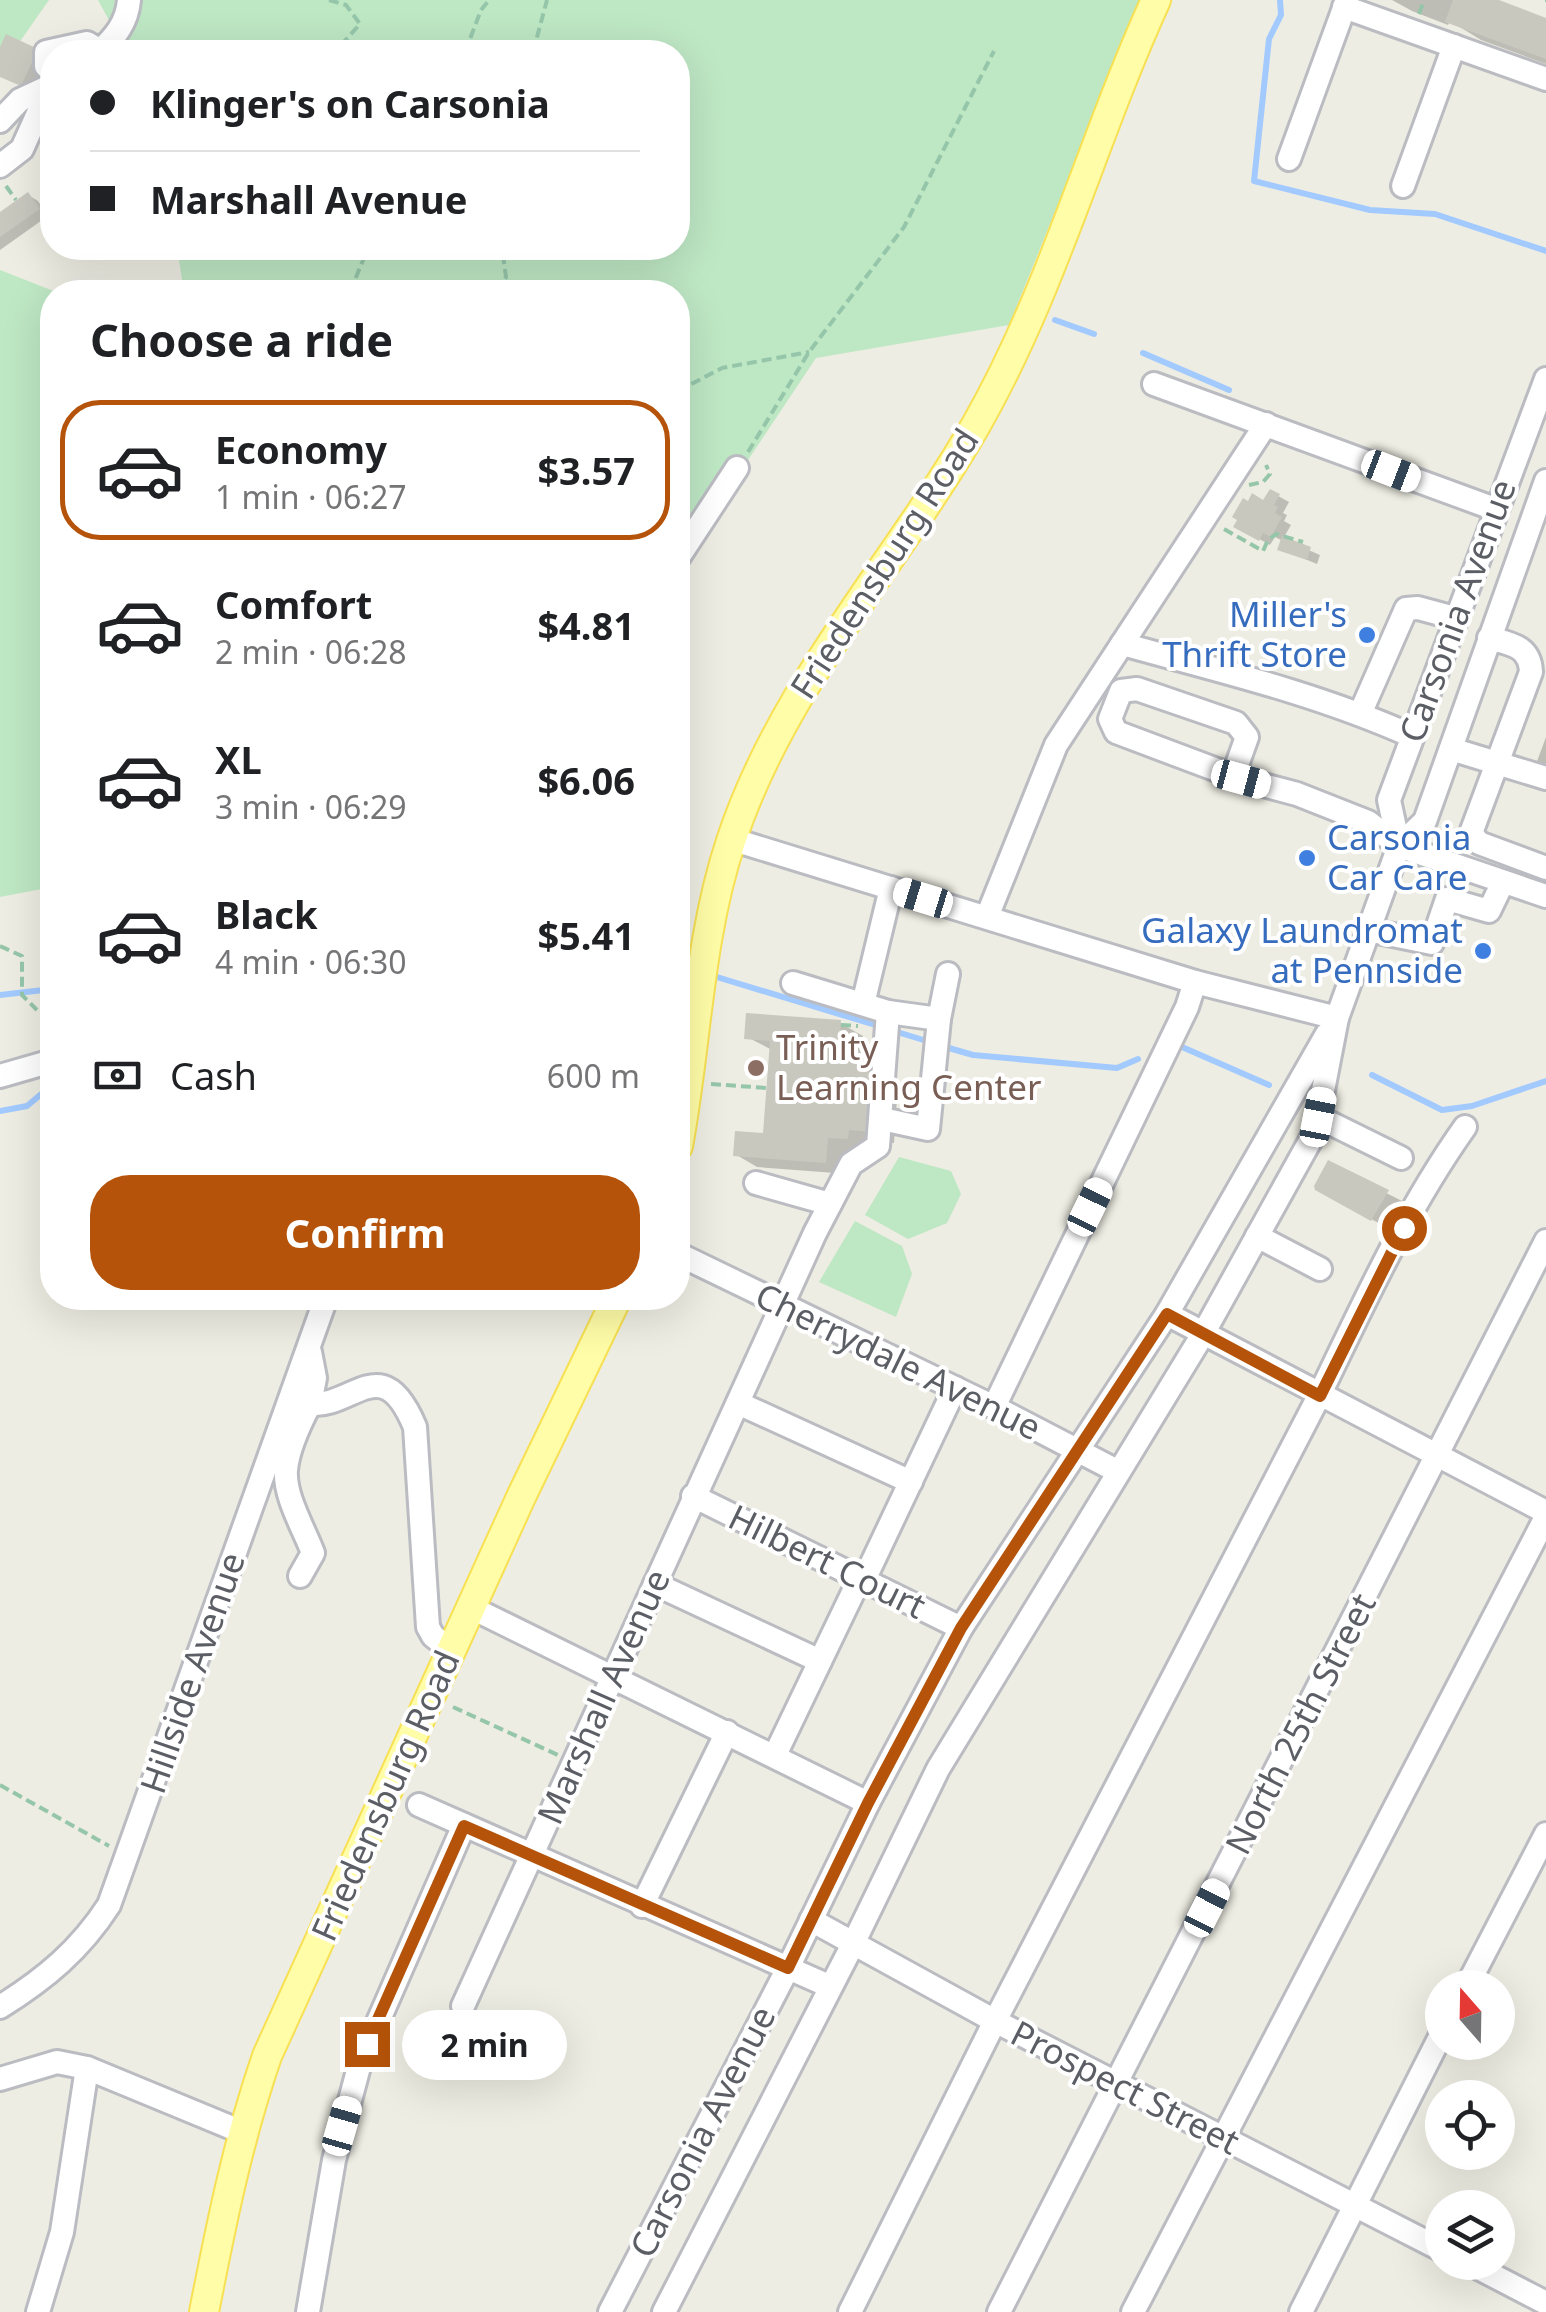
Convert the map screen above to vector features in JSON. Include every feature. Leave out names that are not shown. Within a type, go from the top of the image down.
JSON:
[{"type":"main road","name":"Friedensburg Road","points":[[690,975],[731,839],[774,738],[976,425],[1017,346],[1156,0]]},
{"type":"main road","name":"Friedensburg Road","points":[[204,2312],[242,2132],[268,2056],[451,1650],[610,1310]]},
{"type":"street","points":[[111,40],[128,14],[129,0]]},
{"type":"street","points":[[1289,159],[1346,3],[1546,79]]},
{"type":"street","points":[[1402,186],[1454,46]]},
{"type":"street","points":[[0,120],[40,87]]},
{"type":"street","points":[[0,166],[22,149],[40,106]]},
{"type":"street","name":"Carsonia Avenue","points":[[1398,846],[1388,800],[1546,378]]},
{"type":"street","points":[[1154,384],[1495,510]]},
{"type":"street","points":[[988,917],[1056,745],[1266,424]]},
{"type":"street","points":[[690,540],[738,468]]},
{"type":"street","name":"Carsonia Avenue","points":[[664,2312],[938,1769],[1203,1334],[1315,1132],[1337,1018],[1368,930],[1398,846],[1424,820],[1546,481]]},
{"type":"street","points":[[1360,714],[1406,608],[1456,618]]},
{"type":"street","points":[[1490,638],[1524,650],[1530,658],[1531,672],[1472,834],[1479,843],[1546,868]]},
{"type":"street","points":[[1122,644],[1272,683],[1412,736]]},
{"type":"street","points":[[1233,776],[1247,738],[1236,723],[1137,689],[1121,692],[1110,718],[1116,732],[1233,776],[1297,794],[1368,822],[1398,846],[1546,896]]},
{"type":"street","points":[[1450,749],[1546,778]]},
{"type":"street","points":[[731,839],[1195,982],[1337,1018]]},
{"type":"street","points":[[1368,930],[1432,944],[1447,899],[1489,911],[1503,882]]},
{"type":"street","points":[[863,1004],[891,888]]},
{"type":"street","points":[[888,1012],[882,1119],[928,1129],[939,1019],[948,974]]},
{"type":"street","points":[[994,1407],[1187,1008],[1195,982]]},
{"type":"street","points":[[793,984],[888,1012],[939,1019]]},
{"type":"street","name":"Carsonia Avenue","points":[[610,2312],[961,1628],[1167,1314],[1337,1018]]},
{"type":"street","points":[[0,1076],[40,1064]]},
{"type":"street","points":[[1318,1117],[1401,1158]]},
{"type":"street","name":"Marshall Avenue","points":[[463,2006],[615,1678],[781,1304],[851,1164],[878,1146],[882,1119]]},
{"type":"street","points":[[850,2312],[995,2021],[1404,1228],[1441,1160],[1465,1127]]},
{"type":"street","points":[[756,1183],[830,1204]]},
{"type":"street","points":[[1257,1236],[1320,1269]]},
{"type":"street","name":"North 25th Street","points":[[999,2312],[1546,1241]]},
{"type":"street","name":"Cherrydale Avenue","points":[[690,1260],[994,1407],[1117,1472]]},
{"type":"street","name":"Hillside Avenue","points":[[0,2007],[51,1972],[89,1936],[109,1905],[322,1310]]},
{"type":"street","points":[[1132,2312],[1545,1511],[1167,1314]]},
{"type":"street","points":[[300,1576],[313,1553],[288,1486],[286,1470],[310,1404],[315,1378],[310,1348]]},
{"type":"street","points":[[310,1404],[324,1405],[363,1386],[382,1386],[409,1412],[415,1427],[428,1627],[451,1650]]},
{"type":"street","points":[[776,1755],[955,1388]]},
{"type":"street","points":[[738,1404],[911,1482]]},
{"type":"street","name":"Hilbert Court","points":[[693,1496],[961,1628]]},
{"type":"street","points":[[655,1584],[820,1661]]},
{"type":"street","points":[[472,1608],[868,1803]]},
{"type":"street","points":[[642,1906],[727,1732]]},
{"type":"street","points":[[419,1804],[828,1986]]},
{"type":"street","points":[[308,2312],[334,2160],[360,2063],[464,1826]]},
{"type":"street","points":[[1475,1970],[1546,1834]]},
{"type":"street","name":"Prospect Street","points":[[811,1920],[995,2021],[1425,2241]]},
{"type":"street","points":[[1301,2312],[1428,2060]]},
{"type":"street","points":[[0,2080],[57,2062],[88,2068],[242,2132]]},
{"type":"street","points":[[38,2312],[62,2232],[88,2068]]},
{"type":"street","points":[[1502,2280],[1546,2303]]},
{"type":"path","points":[[329,0],[346,5],[360,24],[346,40]]},
{"type":"path","points":[[469,40],[490,0]]},
{"type":"path","points":[[535,40],[546,0]]},
{"type":"path","points":[[738,468],[810,352],[904,227],[994,51]]},
{"type":"path","points":[[0,178],[16,200]]},
{"type":"path","points":[[690,385],[722,368],[810,352]]},
{"type":"path","points":[[1241,487],[1263,482],[1270,474],[1263,457]]},
{"type":"path","points":[[1218,526],[1264,551],[1268,540],[1276,534],[1303,542]]},
{"type":"path","points":[[0,946],[22,956],[22,994],[37,1010]]},
{"type":"path","points":[[690,1082],[766,1088]]},
{"type":"path","points":[[430,1696],[576,1763]]},
{"type":"path","points":[[0,1785],[127,1859]]},
{"type":"green space","points":[[0,0],[49,0],[0,70]]},
{"type":"green space","points":[[98,0],[1141,0],[1009,325],[816,358],[690,547],[690,280],[182,280],[179,260],[690,260],[690,40],[120,40]]},
{"type":"green space","points":[[0,270],[40,286],[40,889],[0,897]]},
{"type":"green space","points":[[899,1157],[951,1171],[961,1194],[947,1223],[908,1239],[865,1215]]},
{"type":"green space","points":[[855,1221],[902,1246],[912,1274],[896,1317],[819,1282]]},
{"type":"building","points":[[1453,0],[1499,0],[1546,18],[1546,59],[1445,22]]},
{"type":"building","points":[[6,34],[38,49],[21,86],[0,77],[0,47]]},
{"type":"building","points":[[28,192],[40,209],[0,237],[0,212]]},
{"type":"building","points":[[1270,489],[1280,494],[1274,505],[1278,507],[1275,513],[1282,517],[1271,537],[1263,533],[1259,541],[1233,527],[1237,520],[1232,517],[1243,498],[1248,501],[1252,493],[1263,500]]},
{"type":"building","points":[[1282,536],[1311,547],[1307,560],[1277,550]]},
{"type":"building","points":[[746,1013],[841,1020],[839,1050],[860,1051],[859,1068],[877,1069],[872,1132],[849,1130],[848,1139],[828,1138],[826,1163],[733,1156],[735,1131],[763,1133],[770,1041],[744,1039]]},
{"type":"building","points":[[1328,1160],[1389,1190],[1371,1221],[1315,1190]]},
{"type":"waterway","points":[[1280,0],[1281,15],[1269,39],[1254,181],[1370,210],[1435,214],[1546,251]]},
{"type":"waterway","points":[[1055,320],[1094,334]]},
{"type":"waterway","points":[[1143,353],[1229,390]]},
{"type":"waterway","points":[[690,969],[695,970]]},
{"type":"waterway","points":[[707,974],[882,1027]]},
{"type":"waterway","points":[[0,995],[40,990]]},
{"type":"waterway","points":[[894,1031],[930,1042]]},
{"type":"waterway","points":[[942,1046],[973,1055],[1117,1068],[1138,1059]]},
{"type":"waterway","points":[[1182,1047],[1269,1085]]},
{"type":"waterway","points":[[1372,1075],[1442,1110],[1472,1106],[1546,1081]]},
{"type":"waterway","points":[[0,1111],[27,1106],[40,1095]]},
{"type":"place","name":"Miller's Thrift Store","points":[[1367,635]]},
{"type":"place","name":"Carsonia Car Care","points":[[1307,858]]},
{"type":"place","name":"Galaxy Laundromat at Pennside","points":[[1483,951]]},
{"type":"place","name":"Trinity Learning Center","points":[[756,1068]]},
{"type":"route","points":[[367,2044],[464,1826],[788,1968],[868,1803],[961,1628],[1167,1314],[1320,1396],[1404,1228]]}]
